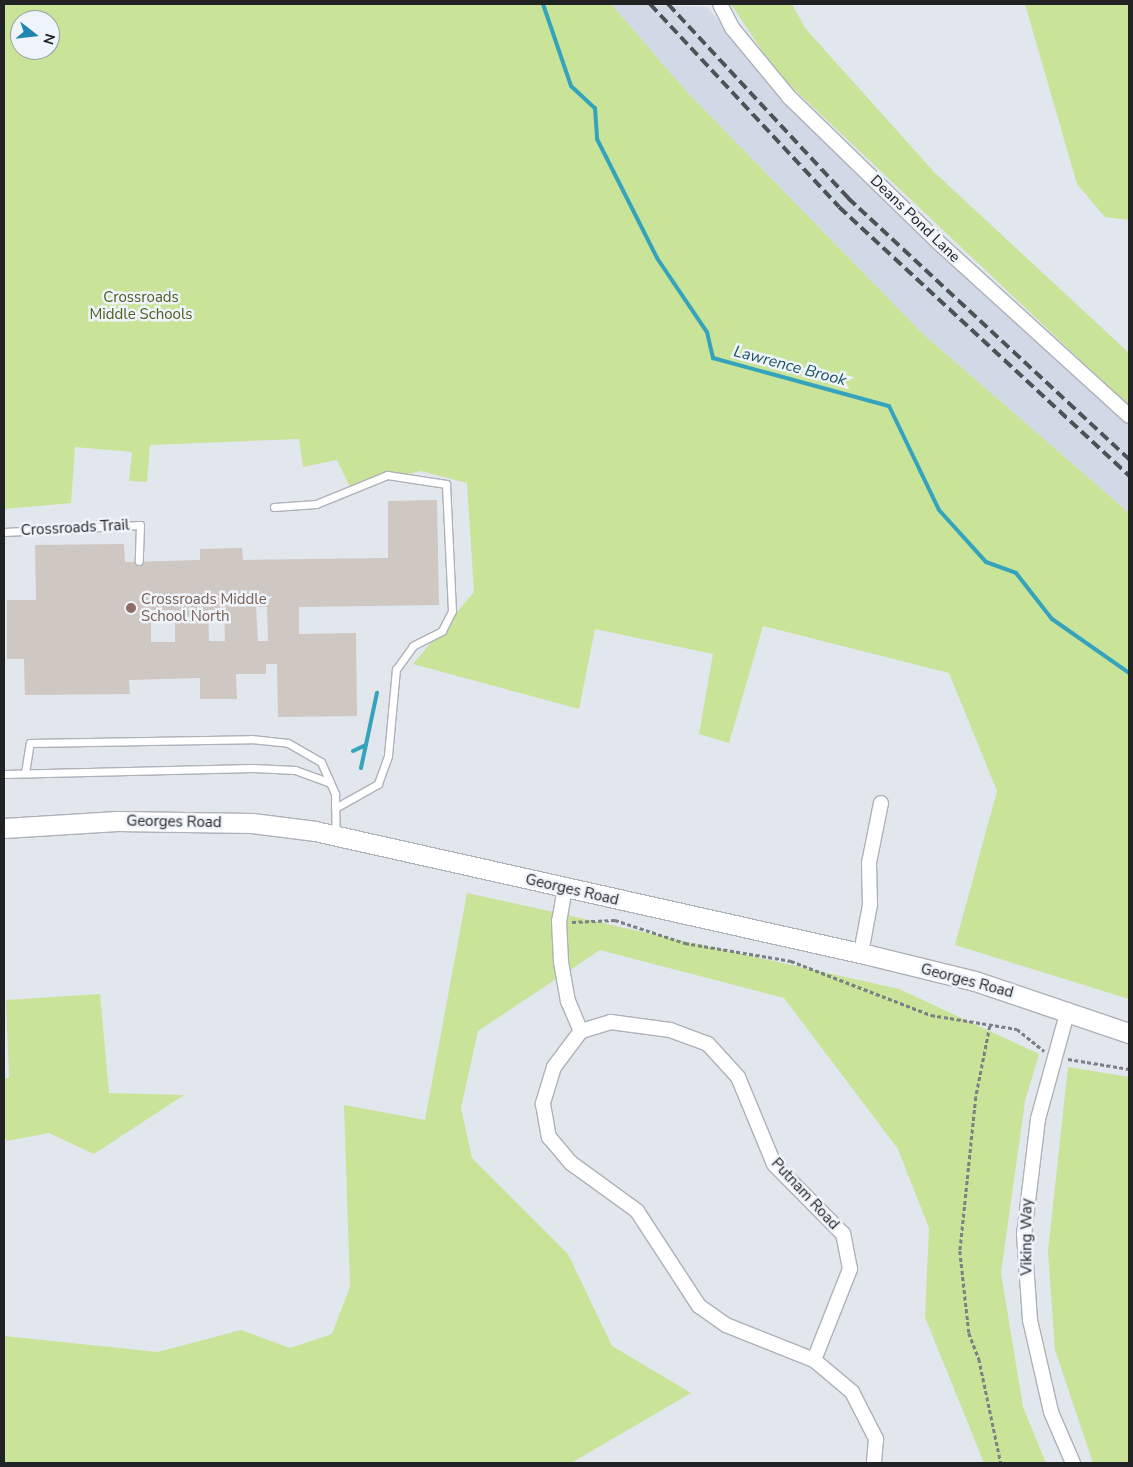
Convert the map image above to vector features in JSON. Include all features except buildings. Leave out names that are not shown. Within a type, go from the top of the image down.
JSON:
[{"type":"street","name":"Deans Pond Lane","points":[[720,4],[733,29],[790,97],[938,242],[1129,416]]},
{"type":"street","points":[[861,953],[870,905],[869,863],[880,804]]},
{"type":"street","name":"Georges Road","points":[[4,828],[117,822],[252,823],[336,836],[861,953],[1068,1010],[1129,1033]]},
{"type":"street","points":[[565,888],[559,921],[561,962],[568,1000],[581,1031],[554,1067],[543,1104],[549,1137],[571,1163],[637,1211],[699,1306],[726,1326],[814,1360],[852,1392],[876,1439],[874,1463]]},
{"type":"street","name":"Viking Way","points":[[1068,1010],[1038,1119],[1024,1234],[1030,1320],[1051,1412],[1073,1463]]},
{"type":"street","name":"Putnam Road","points":[[581,1031],[611,1022],[670,1030],[708,1044],[738,1077],[774,1164],[843,1234],[850,1269],[814,1360]]},
{"type":"lane","points":[[274,507],[316,504],[386,475],[446,484],[452,611],[442,630],[413,646],[396,669],[388,756],[378,784],[335,808]]},
{"type":"lane","name":"Crossroads Trail","points":[[4,532],[140,525],[139,561]]},
{"type":"lane","points":[[26,773],[30,743],[251,739],[305,749],[321,762],[330,783],[335,808],[336,836]]},
{"type":"lane","points":[[4,774],[254,768],[295,770],[330,783]]},
{"type":"path","points":[[573,923],[615,920],[685,943],[791,961],[896,1004],[990,1026],[1017,1029],[1045,1052]]},
{"type":"path","points":[[990,1026],[989,1046],[976,1097],[960,1251],[969,1333],[979,1359],[1001,1463]]},
{"type":"path","points":[[1065,1058],[1129,1069]]},
{"type":"shaded area","points":[[611,4],[707,7],[760,70],[936,244],[1129,423],[1129,513],[923,334],[687,92]]},
{"type":"green space","name":"Crossroads Middle Schools","points":[[4,4],[611,4],[687,92],[923,334],[1129,513],[1129,999],[955,945],[997,791],[949,673],[763,626],[729,743],[699,734],[713,654],[595,629],[579,709],[413,664],[474,592],[467,483],[421,471],[350,487],[337,460],[303,467],[299,439],[150,445],[147,482],[129,481],[132,452],[75,447],[71,503],[4,509]]},
{"type":"green space","points":[[731,4],[792,4],[805,28],[934,172],[1129,353],[1129,406],[776,72]]},
{"type":"green space","points":[[1025,4],[1129,4],[1129,220],[1105,217],[1077,184]]},
{"type":"green space","points":[[467,893],[899,989],[1039,1054],[1025,1101],[1001,1273],[1023,1407],[1046,1463],[984,1463],[925,1317],[929,1228],[898,1149],[784,998],[600,950],[478,1031],[461,1108],[472,1158],[568,1254],[612,1346],[691,1393],[571,1463],[4,1463],[4,1336],[158,1352],[241,1330],[290,1348],[332,1334],[350,1287],[344,1105],[425,1120]]},
{"type":"green space","points":[[100,994],[109,1093],[184,1095],[94,1154],[49,1133],[7,1141],[4,1135],[4,1078],[9,1078],[6,1000]]},
{"type":"green space","points":[[1068,1067],[1129,1077],[1129,1463],[1093,1463],[1055,1350],[1048,1251]]},
{"type":"waterway","name":"Lawrence Brook","points":[[543,4],[571,86],[595,108],[597,139],[657,258],[707,332],[713,358],[889,406],[939,510],[986,562],[1016,573],[1052,619],[1129,673]]},
{"type":"waterway","points":[[361,768],[377,693]]},
{"type":"waterway","points":[[353,751],[366,745]]},
{"type":"railway","points":[[650,4],[839,207],[1129,476]]},
{"type":"railway","points":[[668,4],[848,198],[1129,459]]},
{"type":"place","name":"Crossroads Middle School North","points":[[131,608]]}]
